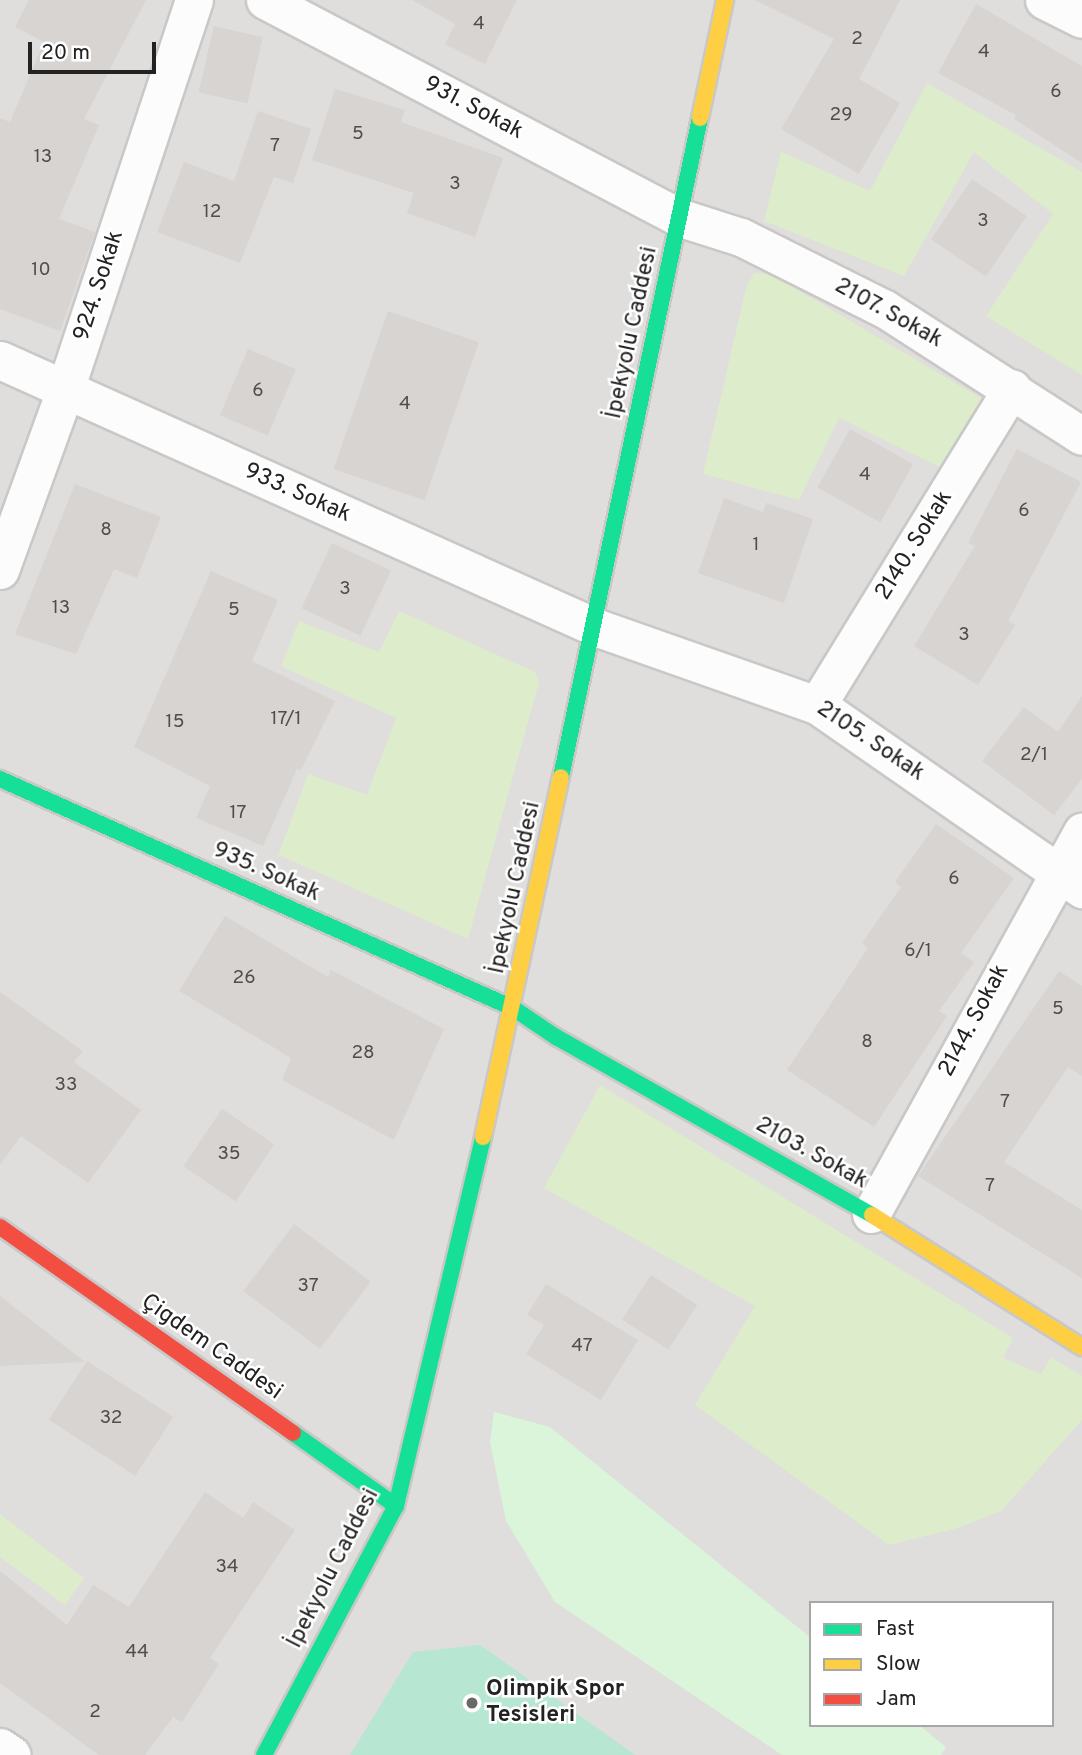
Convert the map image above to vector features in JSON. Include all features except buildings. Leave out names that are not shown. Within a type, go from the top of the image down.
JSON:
[{"type":"street","name":"924. Sokak","points":[[0,570],[65,390],[194,0]]},
{"type":"street","name":"931. Sokak","points":[[265,0],[681,218]]},
{"type":"street","name":"İpekyolu Caddesi","points":[[264,1755],[396,1506],[513,1008],[725,0]]},
{"type":"street","points":[[1044,0],[1082,19]]},
{"type":"street","name":"2107. Sokak","points":[[681,218],[741,237],[885,309],[1012,388],[1082,436]]},
{"type":"street","name":"933. Sokak","points":[[0,360],[595,627]]},
{"type":"street","name":"2140. Sokak","points":[[817,705],[1012,388]]},
{"type":"street","name":"2105. Sokak","points":[[595,627],[817,705],[1069,880]]},
{"type":"street","name":"935. Sokak","points":[[0,779],[513,1008]]},
{"type":"street","name":"2144. Sokak","points":[[871,1214],[1069,880],[1082,831]]},
{"type":"street","name":"2103. Sokak","points":[[513,1008],[556,1037],[871,1214],[1082,1347]]},
{"type":"street","name":"Çigdem Caddesi","points":[[0,1227],[396,1506]]},
{"type":"street","points":[[0,1747],[12,1755]]},
{"type":"shaded area","points":[[0,0],[1082,0],[1082,1755],[0,1755]]},
{"type":"green space","points":[[927,83],[1082,172],[1082,375],[986,316],[1053,214],[974,152],[904,276],[764,221],[781,152],[870,191]]},
{"type":"green space","points":[[754,273],[771,274],[989,403],[942,468],[839,418],[799,500],[703,474],[746,288]]},
{"type":"green space","points":[[399,611],[535,672],[539,682],[468,939],[279,855],[276,861],[308,774],[367,795],[396,718],[281,666],[299,621],[379,652]]},
{"type":"green space","points":[[600,1085],[1013,1338],[1003,1358],[1041,1374],[1051,1357],[1082,1376],[1082,1420],[1001,1511],[958,1528],[889,1545],[695,1405],[755,1306],[544,1188]]},
{"type":"green space","points":[[494,1412],[550,1427],[809,1636],[809,1727],[921,1727],[946,1747],[941,1755],[782,1755],[555,1602],[506,1521],[490,1442]]},
{"type":"green space","points":[[0,1514],[84,1578],[65,1605],[0,1557]]},
{"type":"green space","name":"Olimpik Spor Tesisleri","points":[[480,1645],[635,1755],[350,1755],[413,1652]]},
{"type":"traffic: fast","points":[[561,777],[700,118]]},
{"type":"traffic: fast","points":[[0,779],[513,1008],[556,1037],[872,1215]]},
{"type":"traffic: fast","points":[[264,1755],[396,1506],[483,1137]]},
{"type":"traffic: fast","points":[[293,1433],[396,1506]]},
{"type":"traffic: slow","points":[[700,118],[725,0]]},
{"type":"traffic: slow","points":[[483,1137],[561,777]]},
{"type":"traffic: slow","points":[[872,1215],[1082,1347]]},
{"type":"traffic: jam","points":[[0,1227],[293,1433]]},
{"type":"place","name":"Olimpik Spor Tesisleri","points":[[472,1703]]}]
